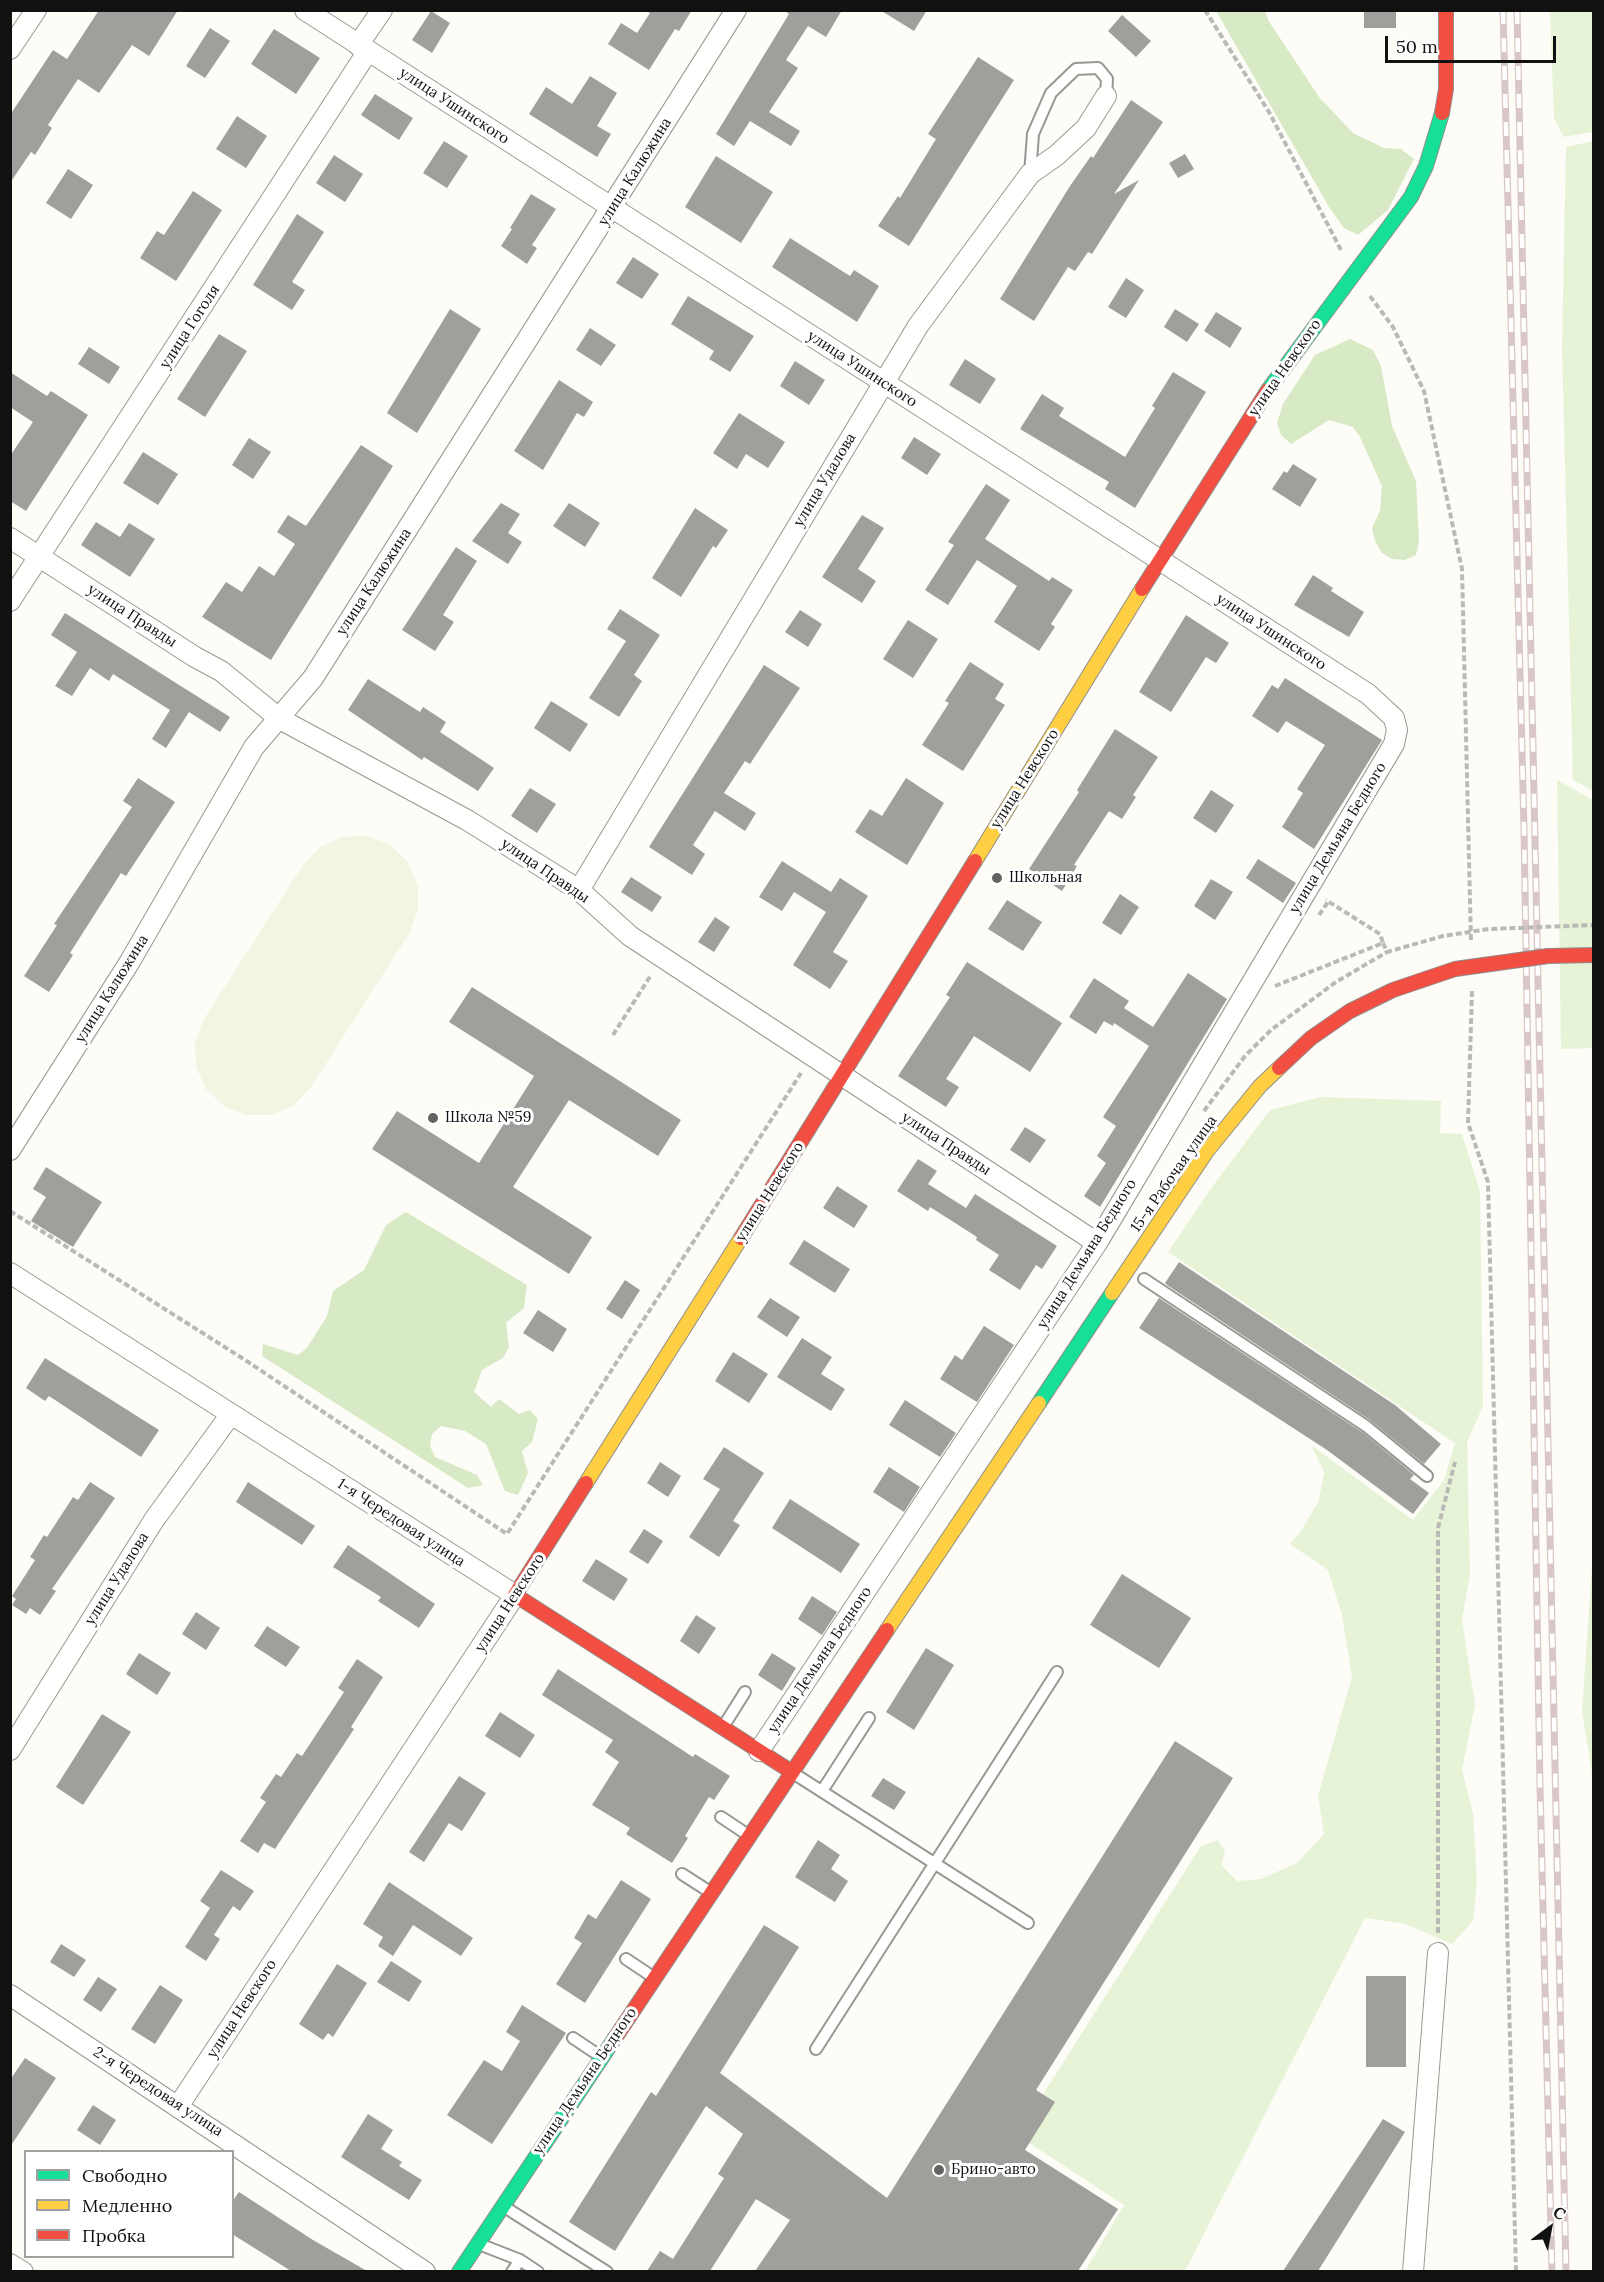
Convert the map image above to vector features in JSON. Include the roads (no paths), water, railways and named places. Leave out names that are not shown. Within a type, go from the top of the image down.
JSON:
[{"type":"main road","name":"улица Невского","points":[[515,1595],[842,1077],[1160,560],[1275,379],[1411,196],[1430,155],[1440,124],[1446,89],[1446,10]]},
{"type":"main road","name":"15-я Рабочая улица","points":[[1112,1293],[1207,1151],[1260,1086],[1311,1038],[1350,1011],[1393,990],[1455,969],[1548,956],[1593,955]]},
{"type":"main road","name":"улица Демьяна Бедного","points":[[459,2271],[1112,1293]]},
{"type":"main road","name":"1-я Чередовая улица","points":[[515,1595],[792,1772]]},
{"type":"street","points":[[10,49],[36,10]]},
{"type":"street","name":"улица Ушинского","points":[[305,10],[1384,706],[1394,718],[1397,730],[1394,744]]},
{"type":"street","name":"улица Гоголя","points":[[10,601],[363,48],[382,10]]},
{"type":"street","name":"улица Калюжина","points":[[10,1150],[129,963],[254,747],[313,678],[613,208],[736,10]]},
{"type":"street","name":"улица Удалова","points":[[579,890],[918,326],[1030,174],[1057,155],[1086,128],[1106,96]]},
{"type":"street","name":"улица Правды","points":[[10,538],[221,671],[280,719],[467,820],[579,890],[630,936],[1102,1246]]},
{"type":"street","name":"улица Демьяна Бедного","points":[[759,1751],[1102,1246],[1307,889],[1394,744]]},
{"type":"street","name":"1-я Чередовая улица","points":[[10,1273],[515,1595]]},
{"type":"street","name":"улица Удалова","points":[[10,1750],[154,1520],[231,1414]]},
{"type":"street","name":"улица Невского","points":[[179,2105],[515,1595]]},
{"type":"street","points":[[1413,2271],[1438,1953]]},
{"type":"street","name":"2-я Чередовая улица","points":[[10,1995],[179,2105],[425,2271]]},
{"type":"street","points":[[10,2264],[23,2271]]},
{"type":"lane","points":[[1030,174],[1033,134],[1051,93],[1076,69],[1098,68],[1107,79],[1106,96]]},
{"type":"lane","points":[[1144,1279],[1366,1426],[1427,1476]]},
{"type":"lane","points":[[816,2049],[1057,1672]]},
{"type":"lane","points":[[723,1727],[745,1692]]},
{"type":"lane","points":[[822,1791],[869,1718]]},
{"type":"lane","points":[[792,1772],[1028,1923]]},
{"type":"lane","points":[[721,1817],[749,1836]]},
{"type":"lane","points":[[682,1874],[711,1893]]},
{"type":"lane","points":[[626,1959],[655,1978]]},
{"type":"lane","points":[[573,2038],[602,2057]]},
{"type":"lane","points":[[502,2206],[607,2271]]},
{"type":"lane","points":[[477,2244],[520,2260],[538,2271]]},
{"type":"lane","points":[[512,2271],[520,2260]]},
{"type":"railway","points":[[1503,10],[1524,828],[1540,1786],[1552,2272]]},
{"type":"railway","points":[[1517,10],[1566,2272]]},
{"type":"place","name":"Школьная","points":[[997,878]]},
{"type":"place","name":"Школа №59","points":[[433,1118]]},
{"type":"place","name":"Брино-авто","points":[[939,2170]]}]
